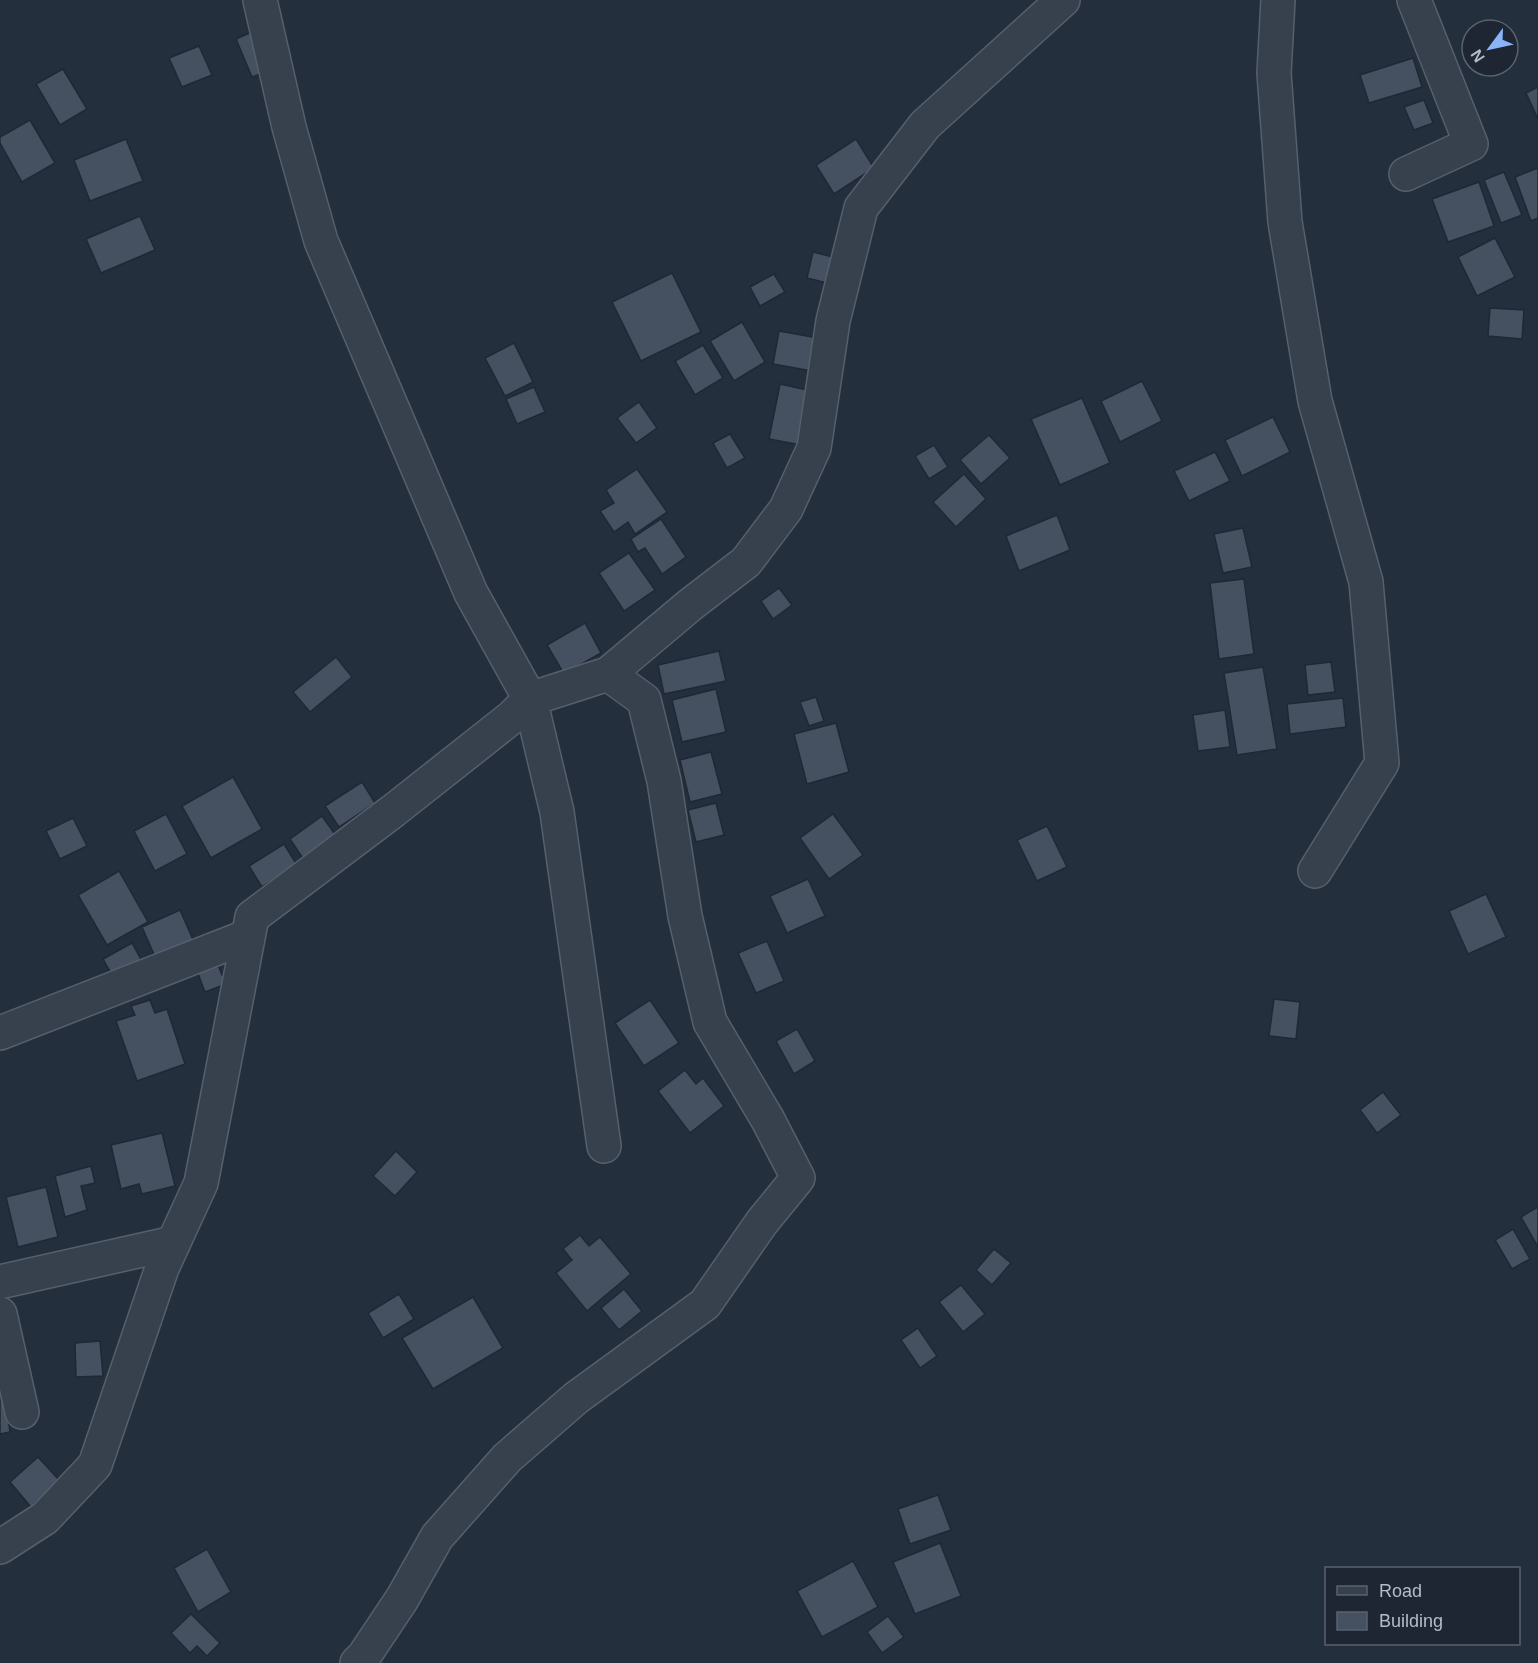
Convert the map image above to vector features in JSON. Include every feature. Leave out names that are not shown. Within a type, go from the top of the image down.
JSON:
[{"type":"street","points":[[260,0],[289,127],[321,241],[471,593],[530,699],[557,812],[604,1146]]},
{"type":"street","points":[[0,1546],[45,1518],[95,1465],[162,1268],[201,1183],[252,917],[393,812],[512,717],[530,699],[608,674],[690,605],[746,562],[786,509],[814,448],[833,321],[861,208],[925,125],[1063,0]]},
{"type":"street","points":[[1278,0],[1274,73],[1285,222],[1315,401],[1366,582],[1382,764],[1315,871]]},
{"type":"street","points":[[1406,174],[1470,144],[1414,0]]},
{"type":"street","points":[[357,1663],[402,1599],[437,1537],[507,1458],[576,1398],[705,1304],[762,1222],[798,1178],[768,1120],[710,1022],[685,916],[664,781],[645,700],[608,674]]},
{"type":"street","points":[[0,1033],[248,936]]},
{"type":"street","points":[[0,1282],[173,1243]]},
{"type":"street","points":[[0,1314],[22,1412]]},
{"type":"building","points":[[254,31],[270,70],[252,77],[236,39]]},
{"type":"building","points":[[199,46],[212,75],[182,87],[169,58]]},
{"type":"building","points":[[1413,58],[1422,87],[1369,103],[1360,75]]},
{"type":"building","points":[[63,69],[87,109],[60,125],[36,84]]},
{"type":"building","points":[[1538,87],[1538,119],[1526,93]]},
{"type":"building","points":[[1424,100],[1433,123],[1414,130],[1404,107]]},
{"type":"building","points":[[30,120],[55,163],[22,182],[0,143],[0,137]]},
{"type":"building","points":[[126,139],[143,181],[90,201],[74,160]]},
{"type":"building","points":[[856,139],[874,168],[834,194],[816,165]]},
{"type":"building","points":[[1538,168],[1538,218],[1531,221],[1515,177]]},
{"type":"building","points":[[1504,172],[1522,215],[1501,223],[1484,180]]},
{"type":"building","points":[[1479,182],[1494,226],[1448,242],[1432,199]]},
{"type":"building","points":[[140,216],[155,250],[101,273],[86,239]]},
{"type":"building","points":[[1495,238],[1515,277],[1477,296],[1458,257]]},
{"type":"building","points":[[813,252],[833,257],[827,283],[807,278]]},
{"type":"building","points":[[672,273],[701,332],[641,361],[612,302]]},
{"type":"building","points":[[774,274],[785,292],[760,306],[750,287]]},
{"type":"building","points":[[1490,308],[1524,310],[1522,339],[1488,336]]},
{"type":"building","points":[[742,322],[765,362],[734,381],[710,341]]},
{"type":"building","points":[[779,331],[818,338],[812,371],[773,364]]},
{"type":"building","points":[[514,343],[533,382],[505,396],[485,358]]},
{"type":"building","points":[[703,345],[723,378],[695,395],[675,361]]},
{"type":"building","points":[[1142,381],[1162,421],[1120,442],[1101,401]]},
{"type":"building","points":[[780,384],[812,391],[801,445],[769,439]]},
{"type":"building","points":[[534,387],[545,412],[517,424],[506,399]]},
{"type":"building","points":[[1082,398],[1110,463],[1060,485],[1031,419]]},
{"type":"building","points":[[639,402],[657,428],[636,443],[617,418]]},
{"type":"building","points":[[1273,417],[1290,452],[1242,476],[1225,440]]},
{"type":"building","points":[[730,434],[745,458],[727,468],[713,443]]},
{"type":"building","points":[[989,435],[1010,458],[981,484],[960,460]]},
{"type":"building","points":[[934,445],[948,467],[929,479],[915,456]]},
{"type":"building","points":[[1215,452],[1230,481],[1189,501],[1174,471]]},
{"type":"building","points":[[637,469],[667,512],[635,534],[628,522],[614,532],[600,511],[614,503],[606,490]]},
{"type":"building","points":[[964,474],[986,499],[956,527],[933,502]]},
{"type":"building","points":[[1057,515],[1070,550],[1019,571],[1006,536]]},
{"type":"building","points":[[661,519],[686,557],[662,574],[645,548],[638,552],[631,539]]},
{"type":"building","points":[[1243,528],[1252,567],[1223,573],[1214,534]]},
{"type":"building","points":[[629,553],[655,590],[624,611],[599,573]]},
{"type":"building","points":[[1244,579],[1254,654],[1219,659],[1210,583]]},
{"type":"building","points":[[779,588],[792,605],[773,619],[761,601]]},
{"type":"building","points":[[585,623],[601,653],[564,674],[547,645]]},
{"type":"building","points":[[719,651],[726,681],[664,694],[658,665]]},
{"type":"building","points":[[336,657],[352,677],[310,712],[293,692]]},
{"type":"building","points":[[1331,662],[1335,692],[1308,695],[1305,665]]},
{"type":"building","points":[[1263,667],[1277,749],[1237,755],[1224,673]]},
{"type":"building","points":[[716,689],[726,732],[682,742],[672,700]]},
{"type":"building","points":[[816,697],[824,721],[809,726],[800,702]]},
{"type":"building","points":[[1343,698],[1346,727],[1290,734],[1287,704]]},
{"type":"building","points":[[1225,710],[1230,747],[1198,751],[1193,715]]},
{"type":"building","points":[[836,723],[849,772],[807,784],[794,734]]},
{"type":"building","points":[[711,752],[722,794],[690,802],[680,760]]},
{"type":"building","points":[[233,777],[262,829],[211,858],[182,806]]},
{"type":"building","points":[[362,782],[375,803],[339,827],[325,806]]},
{"type":"building","points":[[716,803],[724,835],[696,842],[688,810]]},
{"type":"building","points":[[166,814],[187,854],[155,871],[134,831]]},
{"type":"building","points":[[833,814],[863,855],[829,879],[800,838]]},
{"type":"building","points":[[322,816],[339,840],[306,863],[290,839]]},
{"type":"building","points":[[73,818],[87,846],[60,859],[46,831]]},
{"type":"building","points":[[1047,826],[1067,867],[1037,881],[1017,840]]},
{"type":"building","points":[[284,844],[297,865],[262,887],[249,866]]},
{"type":"building","points":[[119,871],[148,922],[107,945],[78,895]]},
{"type":"building","points":[[808,879],[825,916],[787,933],[770,896]]},
{"type":"building","points":[[1486,894],[1506,937],[1468,954],[1449,911]]},
{"type":"building","points":[[180,910],[194,942],[156,959],[142,927]]},
{"type":"building","points":[[767,941],[784,981],[756,993],[738,953]]},
{"type":"building","points":[[132,943],[144,965],[115,980],[103,959]]},
{"type":"building","points":[[217,963],[226,984],[205,992],[197,971]]},
{"type":"building","points":[[1274,999],[1300,1002],[1296,1039],[1269,1036]]},
{"type":"building","points":[[150,1000],[155,1013],[167,1009],[185,1064],[137,1081],[116,1021],[135,1015],[131,1006]]},
{"type":"building","points":[[650,1000],[679,1043],[644,1066],[615,1023]]},
{"type":"building","points":[[797,1029],[815,1061],[794,1074],[776,1041]]},
{"type":"building","points":[[685,1070],[696,1084],[703,1078],[724,1106],[690,1133],[658,1091]]},
{"type":"building","points":[[1383,1092],[1401,1115],[1377,1133],[1360,1110]]},
{"type":"building","points":[[162,1133],[175,1186],[142,1194],[139,1184],[121,1189],[111,1145]]},
{"type":"building","points":[[396,1151],[417,1172],[395,1196],[373,1176]]},
{"type":"building","points":[[91,1166],[95,1183],[81,1186],[87,1210],[65,1217],[55,1176]]},
{"type":"building","points":[[46,1187],[58,1237],[18,1247],[6,1197]]},
{"type":"building","points":[[1538,1207],[1538,1247],[1521,1217]]},
{"type":"building","points":[[1513,1229],[1530,1259],[1512,1269],[1495,1240]]},
{"type":"building","points":[[580,1235],[589,1246],[600,1237],[631,1274],[587,1311],[556,1273],[572,1260],[563,1249]]},
{"type":"building","points":[[994,1249],[1011,1263],[992,1285],[976,1270]]},
{"type":"building","points":[[961,1285],[985,1314],[963,1332],[939,1302]]},
{"type":"building","points":[[624,1289],[642,1311],[619,1330],[601,1308]]},
{"type":"building","points":[[399,1294],[414,1319],[383,1338],[368,1313]]},
{"type":"building","points":[[473,1297],[503,1348],[433,1389],[402,1338]]},
{"type":"building","points":[[918,1328],[937,1356],[920,1368],[901,1340]]},
{"type":"building","points":[[100,1341],[103,1376],[76,1377],[75,1343]]},
{"type":"building","points":[[0,1385],[3,1385],[10,1432],[0,1434]]},
{"type":"building","points":[[38,1457],[60,1481],[31,1507],[10,1482]]},
{"type":"building","points":[[938,1495],[951,1530],[910,1544],[898,1509]]},
{"type":"building","points":[[940,1543],[961,1596],[915,1614],[893,1562]]},
{"type":"building","points":[[207,1549],[231,1592],[198,1612],[174,1568]]},
{"type":"building","points":[[853,1561],[878,1607],[822,1637],[797,1591]]},
{"type":"building","points":[[191,1614],[220,1643],[207,1656],[197,1646],[190,1653],[171,1633]]},
{"type":"building","points":[[888,1616],[904,1637],[882,1653],[867,1632]]}]
